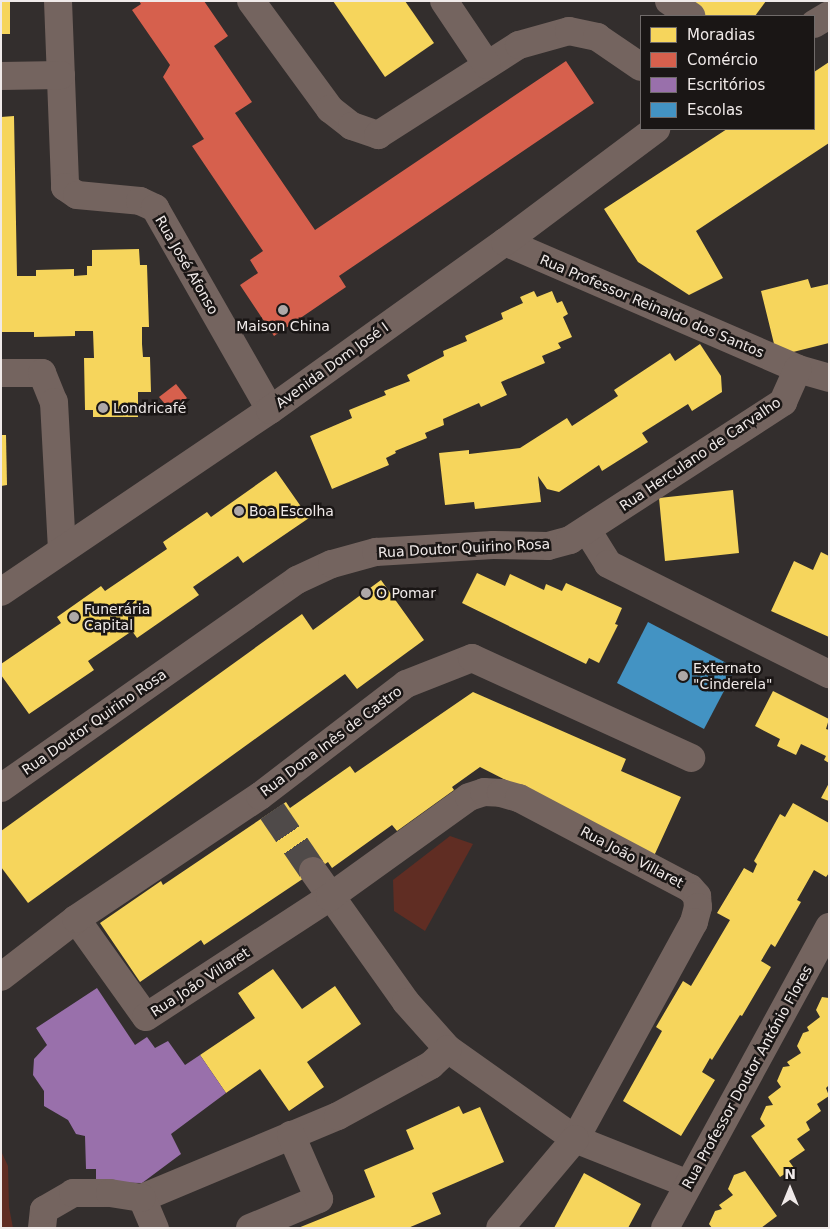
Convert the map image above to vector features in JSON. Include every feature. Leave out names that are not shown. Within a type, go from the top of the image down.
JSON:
[{"type":"street","name":"Rua José Afonso","points":[[58,1],[65,187],[77,196],[140,201],[155,208],[270,410]]},
{"type":"street","points":[[251,1],[330,109],[352,126],[378,136],[519,45],[569,31],[597,37],[640,66]]},
{"type":"street","points":[[444,1],[487,65]]},
{"type":"street","points":[[668,1],[689,15]]},
{"type":"street","points":[[815,23],[829,13],[827,1]]},
{"type":"street","points":[[1,76],[61,76]]},
{"type":"street","name":"Avenida Dom José I","points":[[1,592],[270,410],[505,242],[655,130]]},
{"type":"street","name":"Rua Professor Reinaldo dos Santos","points":[[505,242],[798,369]]},
{"type":"street","points":[[798,369],[829,378]]},
{"type":"street","name":"Rua Herculano de Carvalho","points":[[588,530],[782,402],[798,369]]},
{"type":"street","points":[[1,373],[42,372],[54,402],[62,550]]},
{"type":"street","points":[[588,530],[608,564],[829,674]]},
{"type":"street","name":"Rua Doutor Quirino Rosa","points":[[1,788],[297,580],[332,564],[376,552],[494,546],[548,546],[570,540],[588,530]]},
{"type":"street","name":"Rua Dona Inês de Castro","points":[[1,977],[76,919],[266,803],[406,684],[472,658],[691,758]]},
{"type":"street","name":"Rua João Villaret","points":[[76,919],[146,1017],[330,896],[469,797],[484,792],[501,793],[519,798],[690,888],[697,896],[698,901],[694,922],[575,1139],[500,1228]]},
{"type":"street","points":[[313,871],[406,1002],[448,1049],[575,1139],[688,1184]]},
{"type":"street","name":"Rua Professor Doutor António Flores","points":[[665,1228],[829,927]]},
{"type":"street","points":[[42,1228],[44,1210],[73,1193],[110,1193],[142,1198],[338,1116],[431,1066],[448,1049]]},
{"type":"street","points":[[250,1228],[319,1199],[291,1135]]},
{"type":"street","points":[[142,1198],[155,1228]]},
{"type":"shaded area","points":[[450,836],[473,844],[425,931],[394,911],[393,880]]},
{"type":"shaded area","points":[[1,1151],[8,1166],[9,1207],[13,1228],[1,1228]]},
{"type":"building: Moradias","points":[[1,1],[10,1],[10,34],[1,34]]},
{"type":"building: Moradias","points":[[333,1],[405,1],[434,43],[385,77]]},
{"type":"building: Moradias","points":[[678,1],[766,1],[756,15],[692,15]]},
{"type":"building: Moradias","points":[[829,62],[829,143],[696,231],[723,278],[689,295],[638,262],[604,209],[725,130],[815,130],[815,71]]},
{"type":"building: Moradias","points":[[14,116],[17,276],[36,276],[36,270],[74,269],[74,276],[87,275],[87,266],[92,266],[92,250],[139,249],[140,265],[147,265],[149,327],[142,327],[142,344],[143,357],[150,357],[151,392],[138,392],[138,417],[93,417],[93,410],[85,410],[84,358],[94,358],[93,331],[75,331],[75,336],[34,337],[34,332],[1,332],[1,117]]},
{"type":"building: Moradias","points":[[808,279],[811,288],[829,284],[829,343],[777,356],[761,291]]},
{"type":"building: Moradias","points":[[534,291],[537,297],[552,291],[557,303],[562,301],[568,314],[563,317],[572,337],[558,343],[561,348],[542,356],[545,363],[501,382],[507,395],[481,407],[479,403],[443,419],[444,425],[425,433],[427,438],[395,451],[396,453],[386,458],[389,465],[332,489],[310,436],[352,418],[349,410],[386,395],[384,391],[410,381],[407,375],[444,356],[443,351],[467,341],[465,336],[503,319],[501,313],[523,303],[520,297]]},
{"type":"building: Moradias","points":[[700,344],[721,376],[722,392],[692,411],[688,404],[642,433],[648,442],[602,471],[599,465],[559,492],[547,489],[538,476],[541,502],[475,509],[474,502],[445,505],[439,453],[469,450],[469,454],[520,448],[567,418],[572,426],[618,396],[614,390],[670,353],[675,361]]},
{"type":"building: Moradias","points":[[1,435],[6,435],[7,485],[1,486]]},
{"type":"building: Moradias","points":[[276,471],[309,518],[243,563],[238,556],[193,587],[199,595],[137,638],[132,631],[88,661],[94,670],[29,714],[1,675],[1,664],[61,623],[57,617],[101,586],[105,591],[167,549],[163,542],[207,512],[211,517]]},
{"type":"building: Moradias","points":[[733,490],[739,553],[665,561],[659,498]]},
{"type":"building: Moradias","points":[[821,552],[829,556],[829,637],[771,611],[794,561],[813,570]]},
{"type":"building: Moradias","points":[[477,573],[505,586],[510,574],[544,590],[546,584],[562,591],[566,583],[622,608],[615,624],[618,625],[599,663],[589,658],[586,664],[462,603]]},
{"type":"building: Moradias","points":[[381,580],[424,640],[357,689],[345,674],[28,903],[1,867],[1,831],[302,614],[313,630]]},
{"type":"building: Moradias","points":[[773,691],[829,719],[826,729],[829,730],[829,763],[824,760],[826,756],[801,744],[796,755],[777,746],[780,739],[755,726]]},
{"type":"building: Moradias","points":[[473,692],[626,759],[621,771],[681,797],[654,856],[480,767],[452,787],[454,790],[397,831],[392,825],[332,868],[328,862],[204,945],[201,940],[140,982],[100,923],[161,881],[163,885],[286,802],[290,808],[350,766],[355,773]]},
{"type":"building: Moradias","points":[[829,783],[829,801],[821,798]]},
{"type":"building: Moradias","points":[[793,803],[829,823],[829,873],[826,877],[814,870],[797,900],[801,902],[775,947],[771,944],[761,961],[771,967],[742,1016],[740,1015],[712,1060],[710,1058],[702,1072],[715,1080],[681,1136],[623,1101],[662,1031],[656,1027],[683,981],[691,986],[730,920],[717,913],[744,868],[753,873],[757,864],[754,861],[780,814],[785,817]]},
{"type":"building: Moradias","points":[[273,969],[302,1009],[335,986],[361,1024],[307,1062],[324,1087],[289,1111],[260,1069],[226,1093],[200,1055],[255,1018],[238,993]]},
{"type":"building: Moradias","points":[[822,997],[829,998],[829,1085],[826,1088],[829,1096],[817,1104],[821,1111],[806,1122],[810,1130],[797,1139],[805,1150],[789,1161],[794,1168],[780,1177],[751,1136],[765,1126],[760,1119],[766,1106],[773,1105],[768,1097],[781,1087],[777,1081],[783,1067],[790,1066],[787,1062],[801,1053],[797,1046],[803,1033],[809,1031],[807,1027],[820,1017],[816,1010]]},
{"type":"building: Moradias","points":[[459,1106],[463,1114],[480,1107],[504,1162],[432,1193],[441,1214],[408,1228],[298,1228],[375,1197],[364,1170],[414,1149],[406,1130]]},
{"type":"building: Moradias","points":[[745,1171],[777,1216],[761,1228],[712,1228],[709,1224],[715,1211],[722,1209],[719,1205],[733,1195],[728,1189],[734,1175]]},
{"type":"building: Moradias","points":[[584,1173],[641,1204],[628,1228],[554,1228]]},
{"type":"building: Comércio","points":[[139,1],[204,1],[228,36],[214,46],[252,102],[235,113],[315,230],[566,61],[594,103],[339,276],[346,287],[274,336],[240,285],[258,273],[250,260],[263,251],[192,146],[204,139],[163,77],[170,65],[132,10],[141,4]]},
{"type":"building: Comércio","points":[[176,384],[187,398],[171,411],[159,397]]},
{"type":"building: Escritórios","points":[[97,988],[135,1045],[147,1037],[155,1048],[168,1041],[185,1065],[200,1055],[226,1093],[171,1134],[181,1154],[142,1183],[96,1182],[96,1169],[86,1169],[85,1136],[76,1134],[68,1120],[44,1106],[44,1091],[33,1075],[34,1059],[47,1045],[36,1028]]},
{"type":"building: Escolas","points":[[648,622],[736,668],[704,729],[617,683]]},
{"type":"tunnel","points":[[272,811],[313,871]]},
{"type":"place","name":"Maison China","points":[[283,310]]},
{"type":"place","name":"Londricafé","points":[[103,408]]},
{"type":"place","name":"Boa Escolha","points":[[239,511]]},
{"type":"place","name":"O Pomar","points":[[366,593]]},
{"type":"place","name":"Funerária Capital","points":[[74,617]]},
{"type":"place","name":"Externato \"Cinderela\"","points":[[683,676]]}]
